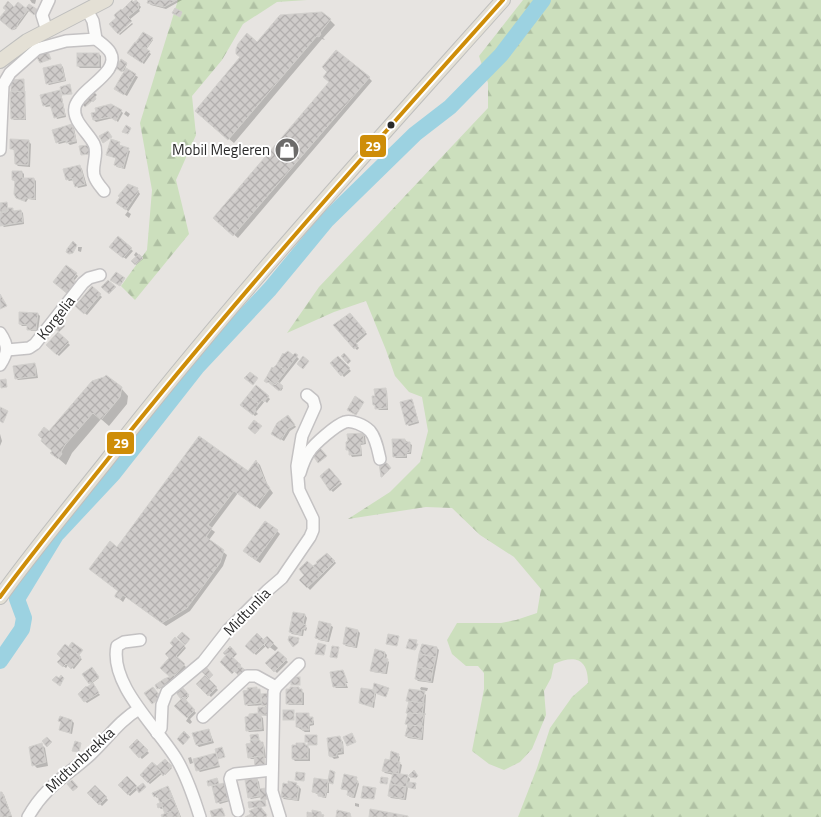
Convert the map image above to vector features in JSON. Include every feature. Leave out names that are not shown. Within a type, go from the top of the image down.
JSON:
[{"type":"main road","points":[[0,61],[27,41],[106,0]]},
{"type":"main road","points":[[0,597],[32,552],[175,374],[502,0]]},
{"type":"street","points":[[47,31],[42,15],[49,0]]},
{"type":"street","points":[[87,10],[92,21],[96,39],[110,51],[113,58],[112,64],[105,74],[78,99],[74,112],[77,120],[95,146],[94,177],[104,191]]},
{"type":"street","points":[[0,150],[3,86],[10,73],[36,50],[66,41],[96,39]]},
{"type":"street","name":"Korgelia","points":[[8,350],[21,350],[35,344],[83,283],[89,278],[100,275]]},
{"type":"street","points":[[0,333],[5,340],[8,350],[0,365]]},
{"type":"street","name":"Midtunlia","points":[[157,733],[161,728],[162,705],[167,692],[204,662],[228,630],[282,578],[310,536],[313,525],[312,519],[299,490],[297,466],[300,445],[314,407],[313,400],[307,395]]},
{"type":"street","points":[[298,482],[305,462],[316,444],[344,422],[364,426],[370,431],[374,436],[380,459]]},
{"type":"street","points":[[140,640],[124,642],[116,649],[117,664],[122,682],[177,760],[200,817]]},
{"type":"street","points":[[280,817],[273,797],[273,700],[276,686],[299,664]]},
{"type":"street","points":[[204,716],[247,676],[256,676],[276,686]]},
{"type":"street","name":"Midtunbrekka","points":[[28,817],[49,787],[85,759],[120,723],[139,708]]},
{"type":"street","points":[[238,811],[230,779],[231,776],[272,770]]},
{"type":"green space","points":[[178,0],[307,0],[277,2],[243,24],[222,60],[192,96],[196,135],[176,180],[189,234],[135,300],[121,286],[147,250],[152,190],[140,123]]},
{"type":"green space","points":[[523,0],[821,0],[821,817],[518,817],[550,728],[572,697],[588,683],[586,668],[574,659],[554,664],[551,678],[544,691],[546,715],[532,749],[520,762],[504,770],[489,764],[472,751],[484,689],[484,673],[478,666],[466,666],[452,654],[447,640],[457,623],[501,623],[537,613],[541,589],[514,557],[480,535],[452,508],[426,507],[348,519],[390,492],[420,462],[428,431],[422,397],[409,392],[395,376],[366,301],[334,312],[287,333],[319,287],[488,108],[488,83],[479,56]]},
{"type":"water","points":[[25,611],[28,626],[22,638],[0,667],[0,650],[17,631]]},
{"type":"building","points":[[132,0],[133,2],[136,0],[140,4],[139,8],[128,17],[132,21],[118,34],[109,24],[116,18],[114,15]]},
{"type":"building","points":[[148,0],[177,0],[164,7],[147,3]]},
{"type":"building","points":[[8,1],[14,7],[18,2],[28,10],[17,27],[12,30],[0,20],[0,17],[6,10],[3,8]]},
{"type":"building","points":[[29,4],[38,10],[34,15],[26,8]]},
{"type":"building","points":[[175,8],[182,12],[180,17],[172,13]]},
{"type":"building","points":[[322,12],[331,19],[319,37],[317,36],[228,140],[195,111],[240,57],[236,54],[236,49],[247,33],[257,42],[280,15]]},
{"type":"building","points":[[143,32],[153,38],[146,49],[139,48],[136,42]]},
{"type":"building","points":[[135,42],[139,48],[150,51],[142,63],[127,53]]},
{"type":"building","points":[[47,49],[51,59],[40,63],[35,54]]},
{"type":"building","points":[[336,50],[370,77],[233,236],[213,218],[329,82],[323,77],[327,72],[322,67]]},
{"type":"building","points":[[77,53],[99,53],[99,66],[77,66]]},
{"type":"building","points":[[121,59],[127,63],[122,72],[116,68]]},
{"type":"building","points":[[61,64],[65,80],[46,84],[43,68]]},
{"type":"building","points":[[126,68],[136,74],[124,95],[114,89]]},
{"type":"building","points":[[24,79],[24,91],[11,92],[11,80]]},
{"type":"building","points":[[70,84],[72,94],[62,95],[60,87]]},
{"type":"building","points":[[60,90],[65,115],[54,118],[50,104],[43,106],[40,95]]},
{"type":"building","points":[[92,90],[97,95],[96,99],[85,107],[80,102]]},
{"type":"building","points":[[25,91],[25,119],[11,119],[10,92]]},
{"type":"building","points":[[111,104],[122,110],[116,121],[110,117],[93,120],[91,113],[96,112],[95,108]]},
{"type":"building","points":[[72,124],[76,141],[66,143],[66,140],[56,143],[52,130]]},
{"type":"building","points":[[126,125],[131,128],[128,134],[122,132]]},
{"type":"building","points":[[108,131],[112,137],[103,143],[99,136]]},
{"type":"building","points":[[10,139],[29,140],[28,165],[15,164],[14,149],[10,149]]},
{"type":"building","points":[[111,139],[120,142],[119,145],[129,148],[123,168],[114,165],[116,158],[106,155]]},
{"type":"building","points":[[89,145],[90,154],[81,155],[79,146]]},
{"type":"building","points":[[80,165],[85,184],[75,187],[72,178],[66,180],[63,169]]},
{"type":"building","points":[[12,171],[22,171],[22,178],[34,178],[35,199],[26,198],[24,201],[16,198],[14,194],[15,180],[12,180]]},
{"type":"building","points":[[128,184],[138,188],[137,190],[139,191],[126,210],[116,203],[120,197],[118,196]]},
{"type":"building","points":[[7,202],[8,211],[0,212],[0,203]]},
{"type":"building","points":[[8,208],[13,208],[13,211],[21,210],[23,222],[0,226],[0,213],[8,211]]},
{"type":"building","points":[[118,236],[132,248],[123,258],[109,247]]},
{"type":"building","points":[[73,241],[77,245],[73,253],[69,254],[66,252]]},
{"type":"building","points":[[139,254],[143,258],[135,265],[131,261]]},
{"type":"building","points":[[66,265],[77,273],[73,279],[78,283],[69,295],[53,282]]},
{"type":"building","points":[[116,272],[125,278],[120,286],[110,280]]},
{"type":"building","points":[[108,280],[116,287],[109,294],[101,287]]},
{"type":"building","points":[[92,286],[101,294],[84,314],[75,306]]},
{"type":"building","points":[[0,294],[7,306],[0,309]]},
{"type":"building","points":[[19,312],[38,313],[36,330],[27,330],[27,325],[19,324]]},
{"type":"building","points":[[350,313],[366,332],[355,341],[358,346],[354,349],[333,325]]},
{"type":"building","points":[[60,321],[65,326],[59,332],[54,328]]},
{"type":"building","points":[[58,332],[69,342],[57,355],[46,345]]},
{"type":"building","points":[[288,351],[293,355],[295,353],[298,355],[286,371],[277,364],[283,353]]},
{"type":"building","points":[[344,353],[351,361],[348,364],[341,356]]},
{"type":"building","points":[[303,356],[309,361],[303,369],[297,364]]},
{"type":"building","points":[[338,356],[350,368],[341,376],[330,363]]},
{"type":"building","points":[[35,363],[36,376],[15,379],[13,366]]},
{"type":"building","points":[[277,364],[286,371],[275,385],[266,378],[272,367]]},
{"type":"building","points":[[250,372],[258,378],[253,385],[244,378]]},
{"type":"building","points":[[106,375],[122,387],[120,397],[101,420],[93,413],[65,445],[58,459],[50,453],[52,451],[41,441],[42,439],[38,435],[44,427],[49,431],[92,381]]},
{"type":"building","points":[[266,378],[275,385],[278,382],[283,386],[279,391],[264,381]]},
{"type":"building","points":[[6,379],[7,387],[1,388],[0,380]]},
{"type":"building","points":[[256,385],[269,396],[264,402],[262,400],[259,404],[248,395]]},
{"type":"building","points":[[386,388],[387,408],[375,409],[372,396],[375,396],[374,389]]},
{"type":"building","points":[[248,395],[259,404],[253,415],[240,405]]},
{"type":"building","points":[[355,396],[364,402],[356,415],[347,410]]},
{"type":"building","points":[[412,399],[418,421],[406,425],[400,402]]},
{"type":"building","points":[[0,407],[8,411],[3,423],[0,421]]},
{"type":"building","points":[[288,415],[295,425],[288,429],[281,440],[271,434],[277,423]]},
{"type":"building","points":[[254,420],[262,426],[255,434],[248,428]]},
{"type":"building","points":[[363,433],[364,443],[360,443],[361,454],[349,455],[349,450],[346,450],[347,434]]},
{"type":"building","points":[[199,436],[248,471],[256,460],[270,488],[256,507],[234,491],[208,525],[212,528],[206,537],[224,550],[220,563],[187,608],[162,623],[123,595],[120,599],[115,597],[118,591],[89,569],[110,541],[117,547]]},
{"type":"building","points":[[392,439],[405,439],[405,442],[410,442],[410,452],[406,453],[406,456],[393,457]]},
{"type":"building","points":[[320,448],[327,456],[318,463],[312,454]]},
{"type":"building","points":[[379,463],[387,463],[391,468],[382,477],[381,477]]},
{"type":"building","points":[[329,468],[341,482],[330,491],[320,476]]},
{"type":"building","points":[[265,521],[278,530],[256,560],[243,551]]},
{"type":"building","points":[[327,553],[335,561],[322,574],[313,566]]},
{"type":"building","points":[[307,561],[322,574],[307,588],[299,580],[304,575],[299,569]]},
{"type":"building","points":[[293,612],[305,614],[303,624],[306,625],[305,629],[302,629],[301,635],[289,632]]},
{"type":"building","points":[[319,621],[331,624],[327,641],[315,638]]},
{"type":"building","points":[[346,627],[358,630],[355,647],[343,644]]},
{"type":"building","points":[[182,632],[190,639],[185,645],[177,637]]},
{"type":"building","points":[[257,633],[266,642],[254,654],[245,646]]},
{"type":"building","points":[[388,634],[399,636],[397,646],[386,644]]},
{"type":"building","points":[[267,636],[274,643],[268,649],[264,645],[267,642],[264,639]]},
{"type":"building","points":[[289,636],[299,638],[298,643],[293,647],[288,640]]},
{"type":"building","points":[[175,637],[185,646],[176,656],[185,664],[175,675],[173,674],[170,677],[160,668],[169,658],[165,654],[173,646],[170,643]]},
{"type":"building","points":[[409,639],[417,640],[416,644],[418,644],[415,650],[406,648]]},
{"type":"building","points":[[72,642],[83,650],[79,655],[69,646]]},
{"type":"building","points":[[318,643],[326,645],[324,655],[315,654]]},
{"type":"building","points":[[65,644],[81,657],[71,669],[66,664],[63,667],[57,662],[61,658],[57,654]]},
{"type":"building","points":[[422,644],[437,647],[436,657],[419,654]]},
{"type":"building","points":[[230,646],[237,654],[233,658],[228,653],[225,655],[223,653]]},
{"type":"building","points":[[332,646],[339,647],[337,658],[330,657]]},
{"type":"building","points":[[375,649],[385,652],[384,658],[388,659],[385,673],[370,671]]},
{"type":"building","points":[[278,651],[287,659],[274,672],[265,663]]},
{"type":"building","points":[[228,653],[241,665],[232,674],[220,662]]},
{"type":"building","points":[[419,654],[436,657],[433,670],[417,667]]},
{"type":"building","points":[[240,666],[245,670],[239,676],[234,671]]},
{"type":"building","points":[[92,667],[99,677],[89,684],[82,674]]},
{"type":"building","points":[[206,667],[213,675],[209,679],[201,671]]},
{"type":"building","points":[[417,667],[433,670],[431,682],[415,679]]},
{"type":"building","points":[[343,670],[347,681],[345,681],[346,686],[333,687],[330,672]]},
{"type":"building","points":[[61,675],[64,678],[60,686],[52,680],[56,676],[59,678]]},
{"type":"building","points":[[174,675],[176,679],[157,689],[155,685]]},
{"type":"building","points":[[205,675],[217,687],[208,696],[196,684]]},
{"type":"building","points":[[291,677],[300,677],[300,685],[291,685]]},
{"type":"building","points":[[93,683],[99,693],[84,702],[78,694],[86,686]]},
{"type":"building","points":[[374,683],[389,688],[386,697],[375,693],[376,690],[373,689]]},
{"type":"building","points":[[153,687],[161,697],[152,704],[144,693]]},
{"type":"building","points":[[257,687],[257,689],[260,689],[261,703],[245,705],[243,691],[248,690],[247,688]]},
{"type":"building","points":[[290,687],[302,689],[302,704],[286,704],[286,689],[290,689]]},
{"type":"building","points":[[183,688],[189,695],[185,699],[183,697],[181,699],[177,692]]},
{"type":"building","points":[[361,688],[375,690],[372,707],[359,703]]},
{"type":"building","points":[[409,689],[425,691],[423,703],[406,701]]},
{"type":"building","points":[[269,693],[270,705],[262,706],[261,694]]},
{"type":"building","points":[[183,697],[195,710],[187,718],[174,706]]},
{"type":"building","points":[[409,701],[424,703],[422,715],[406,713]]},
{"type":"building","points":[[258,707],[268,707],[269,715],[258,715]]},
{"type":"building","points":[[283,710],[294,710],[294,720],[283,720]]},
{"type":"building","points":[[258,713],[258,715],[261,715],[262,729],[246,731],[245,717],[249,716],[249,714]]},
{"type":"building","points":[[296,713],[309,713],[309,717],[313,717],[313,723],[309,724],[309,730],[302,730],[302,727],[296,727]]},
{"type":"building","points":[[408,713],[426,714],[424,715],[421,727],[405,724]]},
{"type":"building","points":[[60,716],[72,720],[70,733],[59,730],[61,722],[58,721]]},
{"type":"building","points":[[408,725],[423,726],[421,739],[405,736]]},
{"type":"building","points":[[209,729],[212,741],[196,745],[192,733]]},
{"type":"building","points":[[184,731],[190,737],[183,745],[177,739]]},
{"type":"building","points":[[352,733],[356,742],[347,746],[343,737]]},
{"type":"building","points":[[258,734],[259,739],[251,740],[250,735]]},
{"type":"building","points":[[305,735],[317,735],[317,745],[308,745],[308,742],[305,742]]},
{"type":"building","points":[[340,736],[343,747],[342,752],[337,753],[337,756],[331,757],[329,756],[327,738]]},
{"type":"building","points":[[47,737],[52,742],[47,747],[42,741]]},
{"type":"building","points":[[137,739],[148,750],[139,758],[129,747]]},
{"type":"building","points":[[250,740],[260,740],[260,742],[263,742],[264,756],[248,758],[246,744],[251,743]]},
{"type":"building","points":[[75,741],[81,743],[79,752],[72,751]]},
{"type":"building","points":[[42,743],[46,762],[32,766],[29,747]]},
{"type":"building","points":[[296,743],[308,745],[308,759],[292,759],[292,745],[296,745]]},
{"type":"building","points":[[222,747],[225,757],[218,759],[215,749]]},
{"type":"building","points":[[391,751],[399,754],[397,762],[400,762],[398,774],[382,771],[385,759],[390,760]]},
{"type":"building","points":[[216,753],[219,765],[196,771],[193,759]]},
{"type":"building","points":[[264,756],[265,765],[255,766],[254,757]]},
{"type":"building","points":[[165,759],[172,766],[163,776],[152,762],[157,766]]},
{"type":"building","points":[[152,762],[161,772],[148,783],[140,775]]},
{"type":"building","points":[[330,770],[335,772],[333,784],[329,783],[328,780]]},
{"type":"building","points":[[414,770],[418,776],[416,778],[409,775]]},
{"type":"building","points":[[296,772],[305,773],[304,781],[295,780]]},
{"type":"building","points":[[393,773],[408,775],[406,787],[390,784]]},
{"type":"building","points":[[344,774],[357,777],[356,781],[358,781],[353,797],[347,795],[348,790],[341,789]]},
{"type":"building","points":[[127,776],[137,786],[128,795],[118,785]]},
{"type":"building","points":[[381,777],[388,778],[387,784],[380,783]]},
{"type":"building","points":[[217,778],[219,784],[208,786],[207,781]]},
{"type":"building","points":[[257,778],[260,796],[248,798],[245,780]]},
{"type":"building","points":[[314,778],[328,780],[325,797],[318,796],[318,793],[312,792]]},
{"type":"building","points":[[72,780],[78,787],[73,791],[67,784]]},
{"type":"building","points":[[288,781],[297,783],[296,786],[299,786],[297,800],[281,797],[283,783],[288,784]]},
{"type":"building","points":[[408,782],[416,783],[415,789],[407,787]]},
{"type":"building","points":[[143,783],[146,787],[139,793],[136,788]]},
{"type":"building","points":[[224,783],[228,800],[216,803],[212,786]]},
{"type":"building","points":[[390,784],[406,787],[404,799],[388,796]]},
{"type":"building","points":[[95,785],[107,797],[99,805],[87,793]]},
{"type":"building","points":[[168,786],[173,798],[160,803],[157,795],[154,797],[152,793]]},
{"type":"building","points":[[363,786],[376,788],[374,799],[361,798]]},
{"type":"building","points":[[266,788],[267,799],[261,800],[259,789]]},
{"type":"building","points":[[0,792],[2,792],[11,815],[6,817],[0,817]]},
{"type":"building","points":[[173,798],[177,809],[165,814],[162,806],[158,808],[157,804]]},
{"type":"building","points":[[265,800],[266,806],[249,808],[248,802]]},
{"type":"building","points":[[260,806],[267,815],[266,817],[245,817],[251,814],[249,811]]},
{"type":"building","points":[[222,808],[225,816],[212,817],[210,811]]},
{"type":"building","points":[[177,809],[180,817],[162,817],[161,815]]},
{"type":"building","points":[[370,809],[408,816],[408,817],[369,817]]},
{"type":"building","points":[[312,810],[321,812],[324,815],[323,817],[307,817],[307,812],[312,813]]},
{"type":"building","points":[[337,810],[350,813],[351,817],[336,817]]},
{"type":"waterway","points":[[0,661],[22,629],[24,618],[17,599],[56,535],[113,474],[197,367],[270,289],[327,220],[415,134],[450,107],[501,55],[543,0]]},
{"type":"transit line","name":"29","points":[[0,597],[64,514],[201,345],[350,171],[503,0]]},
{"type":"place","name":"Mobil Megleren","points":[[287,150]]}]
